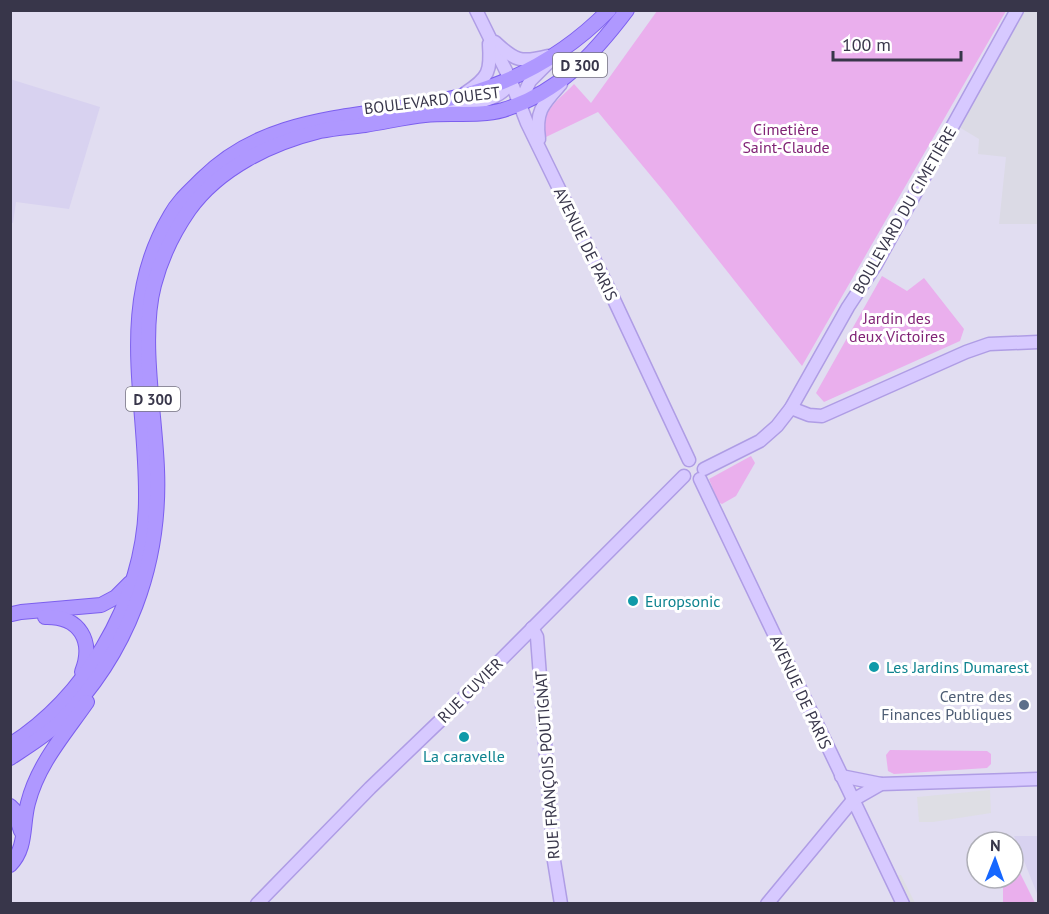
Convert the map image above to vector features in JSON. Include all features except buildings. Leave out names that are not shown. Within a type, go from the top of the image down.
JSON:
[{"type":"main road","name":"AVENUE DE PARIS","points":[[476,10],[540,150],[608,287],[689,460]]},
{"type":"main road","name":"BOULEVARD OUEST","points":[[10,758],[35,742],[59,722],[82,696],[111,656],[133,614],[152,554],[158,504],[149,320],[153,287],[165,252],[192,207],[213,184],[235,167],[273,147],[322,131],[429,115],[490,112],[558,53],[589,30],[609,10]]},
{"type":"main road","name":"BOULEVARD OUEST","points":[[10,745],[54,710],[96,660],[122,612],[134,577],[141,551],[146,499],[138,366],[139,303],[152,254],[180,200],[214,167],[236,150],[267,135],[309,122],[477,92],[515,91],[539,95],[568,77],[602,42],[627,10]]},
{"type":"main road","name":"BOULEVARD DU CIMETIÈRE","points":[[702,474],[760,441],[777,426],[791,408],[848,307],[875,266],[1017,10]]},
{"type":"main road","points":[[489,36],[508,55],[519,60],[533,60],[558,53]]},
{"type":"main road","points":[[459,97],[479,83],[488,72],[491,62],[489,36]]},
{"type":"main road","points":[[429,115],[499,95],[507,89],[515,91],[530,81],[558,53]]},
{"type":"main road","points":[[540,150],[537,122],[540,109],[568,77]]},
{"type":"main road","points":[[791,408],[809,415],[822,416],[989,344],[1038,342]]},
{"type":"main road","points":[[689,460],[699,461],[702,474],[689,481],[684,476],[683,465],[689,460]]},
{"type":"main road","name":"AVENUE DE PARIS","points":[[702,474],[841,776],[903,903]]},
{"type":"main road","name":"RUE CUVIER","points":[[257,903],[684,476]]},
{"type":"main road","points":[[11,615],[21,612],[101,605],[116,597],[134,577]]},
{"type":"main road","points":[[11,615],[59,617],[74,624],[83,636],[87,651],[86,663],[78,684]]},
{"type":"main road","name":"RUE FRANÇOIS POUTIGNAT","points":[[532,628],[537,637],[553,849],[561,903]]},
{"type":"main road","points":[[10,865],[21,849],[27,804],[36,776],[106,675],[111,656]]},
{"type":"main road","points":[[841,776],[881,784],[1038,779]]},
{"type":"main road","points":[[767,903],[854,800],[881,784]]},
{"type":"main road","points":[[10,806],[14,810],[23,839]]},
{"type":"shaded area","points":[[10,11],[1038,11],[1038,903],[11,903]]},
{"type":"shaded area","points":[[1025,11],[1038,11],[1038,224],[999,224],[1006,157],[978,154],[979,139],[959,127]]},
{"type":"shaded area","points":[[10,79],[100,107],[69,209],[16,202],[13,223],[10,222]]},
{"type":"shaded area","points":[[990,790],[991,813],[919,822],[917,797]]},
{"type":"shaded area","points":[[1025,836],[1038,836],[1038,896],[1025,864]]},
{"type":"shaded area","points":[[901,875],[915,903],[908,903],[895,876]]},
{"type":"green space","name":"Cimetière Saint-Claude","points":[[657,11],[1006,11],[802,366],[598,112],[546,137],[545,120],[556,101],[574,84],[591,103]]},
{"type":"green space","name":"Jardin des deux Victoires","points":[[882,276],[907,291],[924,278],[964,329],[960,341],[824,402],[816,393]]},
{"type":"green space","points":[[751,456],[755,463],[736,496],[722,504],[718,502],[709,479]]},
{"type":"green space","points":[[890,750],[987,751],[991,754],[991,764],[987,768],[894,774],[888,771],[886,755]]},
{"type":"green space","points":[[1025,883],[1035,903],[1003,903],[1003,890],[1025,890]]},
{"type":"place","name":"Europsonic","points":[[633,601]]},
{"type":"place","name":"Les Jardins Dumarest","points":[[874,667]]},
{"type":"place","name":"Centre des Finances Publiques","points":[[1024,705]]},
{"type":"place","name":"La caravelle","points":[[464,737]]}]
